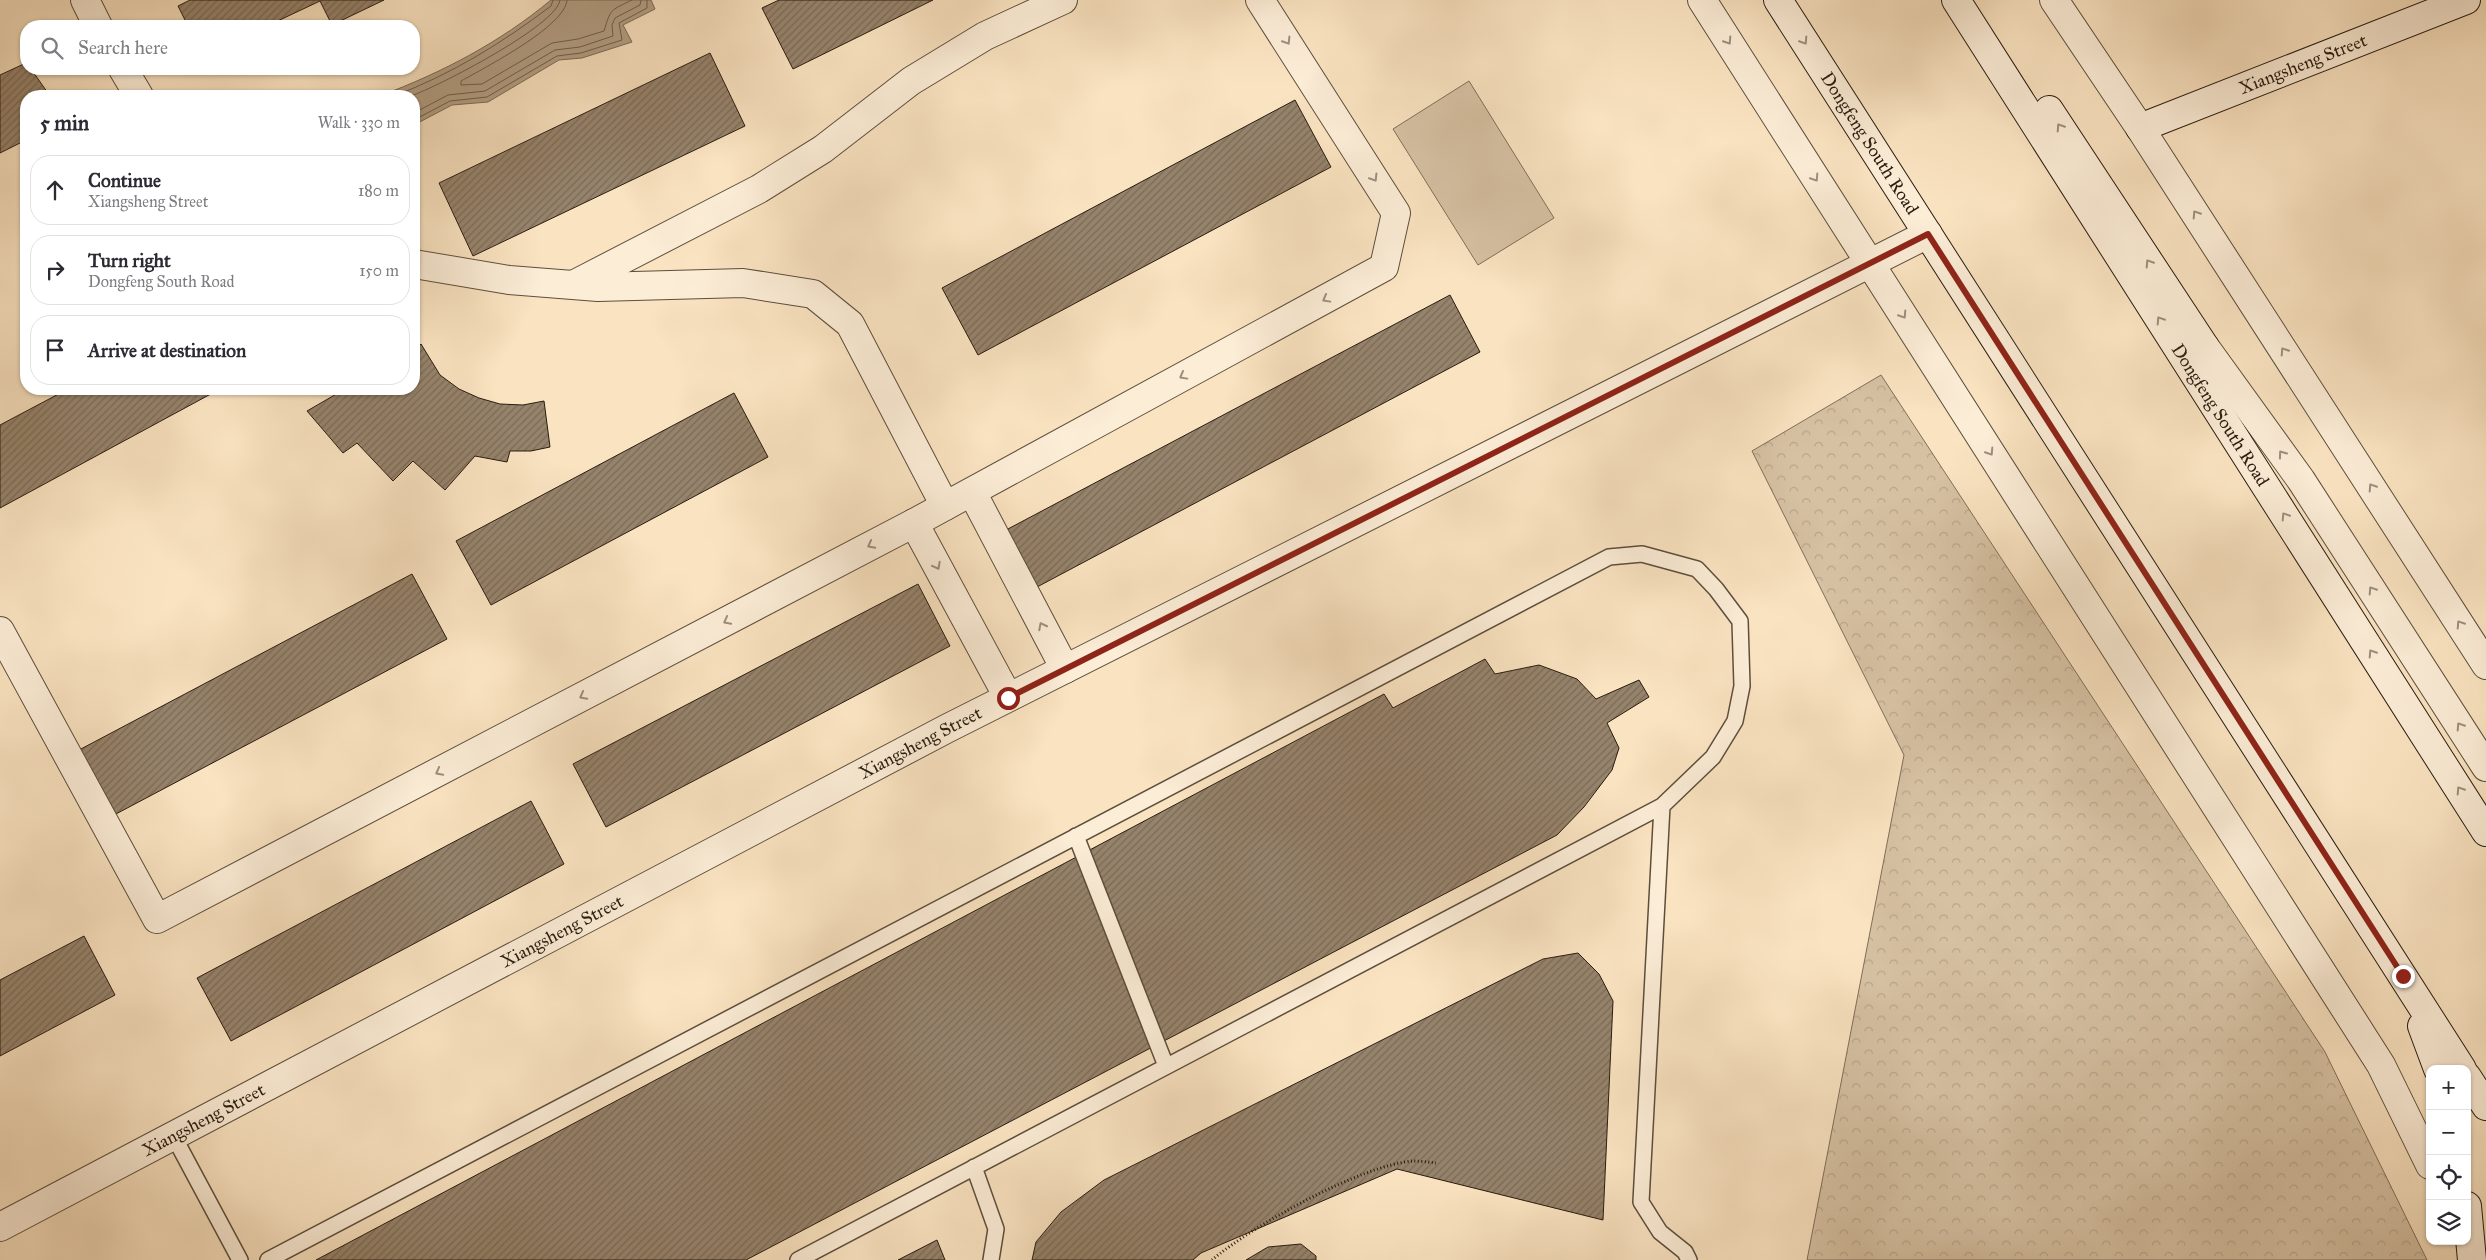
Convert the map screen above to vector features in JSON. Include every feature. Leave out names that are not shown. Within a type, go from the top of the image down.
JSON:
[{"type":"street","points":[[85,0],[95,20]]},
{"type":"street","points":[[573,285],[759,188],[823,149],[911,81],[985,36],[1063,0]]},
{"type":"street","points":[[0,630],[158,919],[914,523],[1384,267],[1396,213],[1260,0]]},
{"type":"street","points":[[1702,0],[2381,1065],[2426,1157]]},
{"type":"street","name":"Dongfeng South Road","points":[[1778,0],[2459,1065]]},
{"type":"street","name":"Dongfeng South Road","points":[[1956,0],[2486,832]]},
{"type":"street","points":[[1976,0],[2205,347],[2301,480],[2486,767]]},
{"type":"street","points":[[2054,0],[2140,128],[2486,665]]},
{"type":"street","name":"Xiangsheng Street","points":[[2140,128],[2466,0]]},
{"type":"street","points":[[127,75],[136,90]]},
{"type":"street","name":"Xiangsheng Street","points":[[0,1227],[1008,698],[1928,234]]},
{"type":"street","points":[[420,265],[508,280],[598,287],[744,283],[813,294],[850,324],[945,506]]},
{"type":"street","points":[[972,492],[1065,669]]},
{"type":"street","points":[[914,523],[1008,698]]},
{"type":"street","points":[[2403,976],[2436,1065]]},
{"type":"street","points":[[2471,1082],[2486,1106]]},
{"type":"lane","points":[[268,1260],[1609,557],[1642,554],[1697,569],[1716,589],[1740,621],[1742,686],[1735,721],[1713,757],[1662,806],[798,1260]]},
{"type":"lane","points":[[1662,806],[1641,1202],[1660,1232],[1685,1252],[1689,1260]]},
{"type":"lane","points":[[1076,836],[1166,1066]]},
{"type":"lane","points":[[174,1135],[240,1260]]},
{"type":"lane","points":[[974,1167],[996,1229],[991,1260]]},
{"type":"path","points":[[1212,1260],[1269,1221],[1334,1187],[1375,1171],[1412,1161],[1436,1162]]},
{"type":"green space","points":[[1469,81],[1554,218],[1478,265],[1393,129]]},
{"type":"green space","points":[[1881,375],[2325,1052],[2427,1260],[1807,1260],[1904,755],[1752,451]]},
{"type":"water","points":[[551,0],[651,0],[655,9],[623,25],[632,42],[582,58],[559,60],[488,102],[452,105],[420,122],[420,90],[395,90],[470,55],[511,30]]},
{"type":"building","points":[[190,0],[384,0],[342,20],[330,20],[320,1],[280,20],[185,20],[178,6]]},
{"type":"building","points":[[779,0],[933,0],[793,69],[762,8]]},
{"type":"building","points":[[710,53],[745,126],[473,256],[439,183]]},
{"type":"building","points":[[20,66],[20,75],[35,75],[46,90],[20,90],[20,143],[0,153],[0,75]]},
{"type":"building","points":[[1295,100],[1331,167],[978,355],[942,288]]},
{"type":"building","points":[[1450,295],[1480,352],[1037,587],[1006,530]]},
{"type":"building","points":[[420,345],[440,375],[459,389],[479,398],[500,404],[523,405],[544,401],[550,447],[531,451],[510,451],[507,462],[475,456],[445,490],[413,461],[393,481],[357,443],[343,453],[307,411],[335,395],[420,395]]},
{"type":"building","points":[[734,393],[768,457],[491,605],[456,541]]},
{"type":"building","points":[[57,395],[209,395],[0,508],[0,425]]},
{"type":"building","points":[[412,574],[447,639],[114,815],[79,750]]},
{"type":"building","points":[[918,584],[950,646],[606,827],[573,764]]},
{"type":"building","points":[[1485,659],[1495,674],[1539,665],[1577,679],[1596,699],[1639,680],[1649,697],[1607,723],[1619,748],[1612,770],[1584,807],[1557,835],[746,1260],[316,1260],[1384,694],[1393,708]]},
{"type":"building","points":[[531,801],[564,864],[231,1041],[197,978]]},
{"type":"building","points":[[84,936],[115,995],[0,1056],[0,980]]},
{"type":"building","points":[[1578,953],[1599,974],[1613,1001],[1603,1220],[1397,1169],[1201,1253],[1193,1260],[1032,1260],[1036,1242],[1061,1212],[1104,1180],[1543,959]]},
{"type":"building","points":[[937,1240],[945,1260],[898,1260]]},
{"type":"building","points":[[1301,1244],[1316,1256],[1316,1260],[1246,1260],[1268,1247]]},
{"type":"route","points":[[1008,698],[1928,234],[2403,976]]}]
